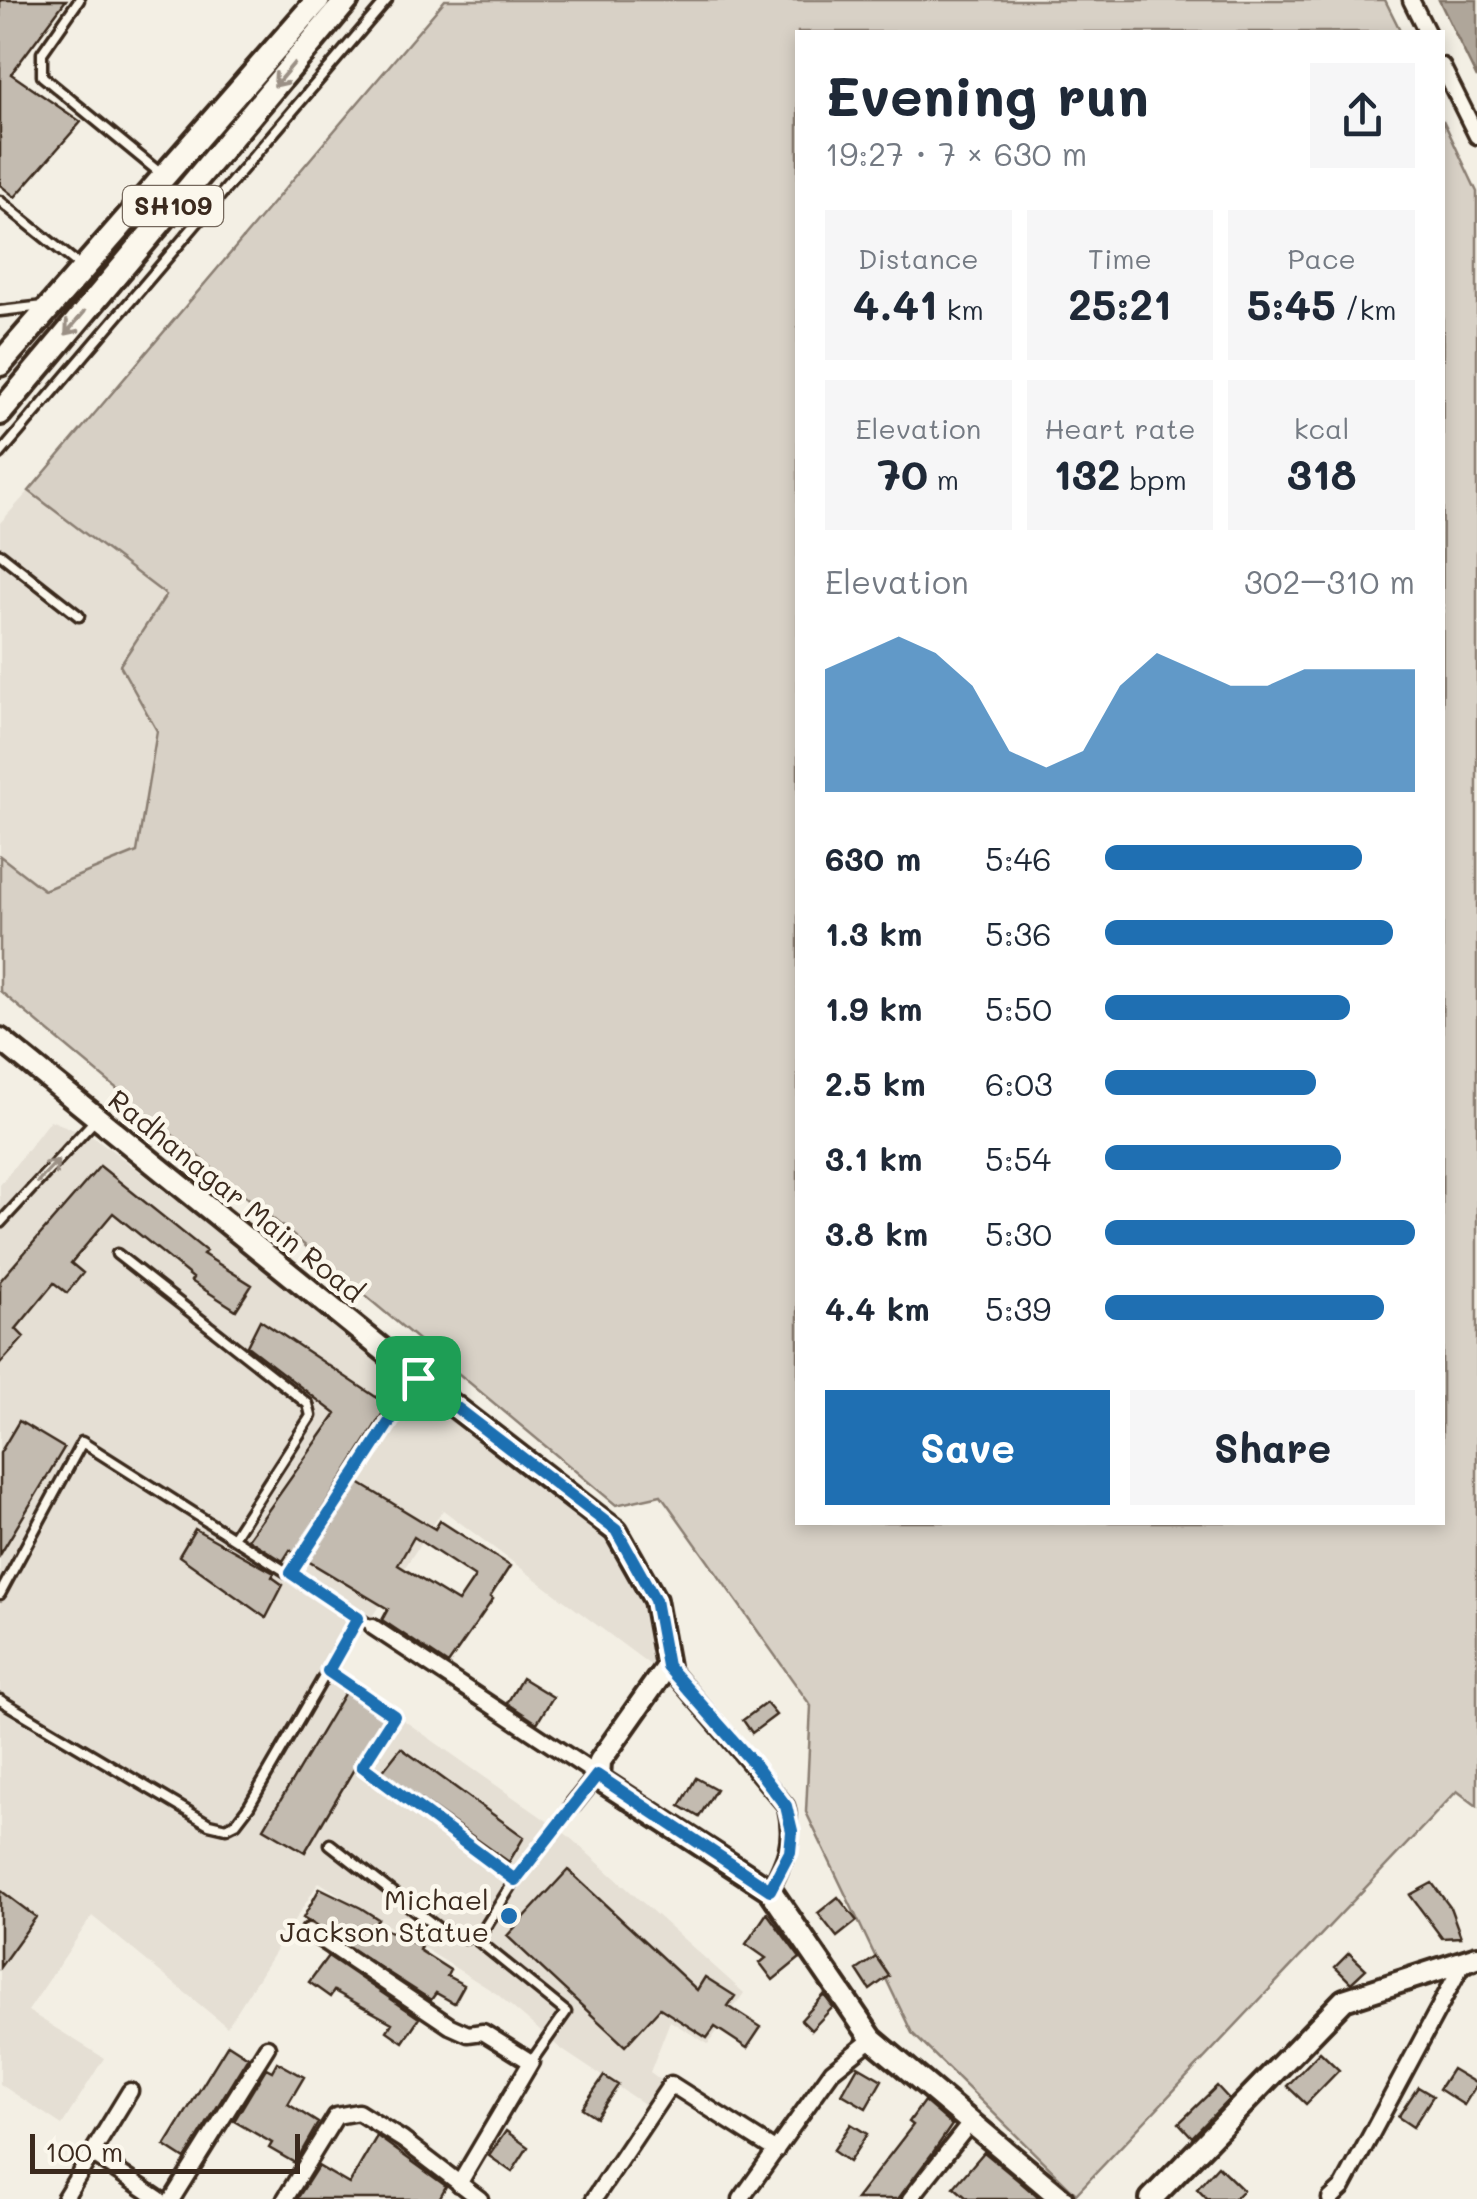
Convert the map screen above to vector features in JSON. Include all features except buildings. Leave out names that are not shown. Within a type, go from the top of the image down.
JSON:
[{"type":"main road","name":"SH109","points":[[0,364],[318,0]]},
{"type":"main road","name":"SH109","points":[[0,413],[347,0]]},
{"type":"street","points":[[1412,0],[1426,30]]},
{"type":"street","points":[[1445,72],[1477,136]]},
{"type":"street","name":"Radhanagar Main Road","points":[[0,1039],[418,1378],[616,1530],[655,1600],[667,1666]]},
{"type":"street","points":[[373,1627],[770,1890],[872,2039],[1062,2199]]},
{"type":"street","points":[[573,1805],[597,1775],[600,1761],[667,1666],[786,1806],[792,1831],[790,1852],[770,1890]]},
{"type":"street","points":[[309,1931],[450,2026],[468,2034],[482,2032],[531,2062],[459,2184]]},
{"type":"street","points":[[1151,2199],[1344,2000],[1470,1958]]},
{"type":"street","points":[[1330,2199],[1343,2187],[1470,1958]]},
{"type":"street","points":[[742,2199],[832,2071],[872,2039]]},
{"type":"street","points":[[172,2199],[266,2047]]},
{"type":"street","points":[[594,2199],[671,2084],[776,2151]]},
{"type":"street","points":[[64,2199],[130,2091]]},
{"type":"street","points":[[285,2199],[336,2116],[358,2112],[403,2140],[480,2199]]},
{"type":"street","points":[[910,2199],[972,2122]]},
{"type":"street","points":[[92,2154],[159,2199]]},
{"type":"lane","points":[[80,0],[42,53],[42,76],[164,177]]},
{"type":"lane","points":[[0,454],[387,0]]},
{"type":"lane","points":[[0,201],[82,268]]},
{"type":"lane","points":[[0,311],[49,306]]},
{"type":"lane","points":[[0,554],[79,616]]},
{"type":"lane","points":[[0,1223],[97,1118]]},
{"type":"lane","points":[[117,1254],[308,1404],[311,1416],[234,1536]]},
{"type":"lane","points":[[291,1573],[418,1378]]},
{"type":"lane","points":[[0,1594],[82,1442],[373,1627]]},
{"type":"lane","points":[[0,1700],[210,1824],[226,1828],[236,1823],[249,1806],[358,1618]]},
{"type":"lane","points":[[328,1671],[394,1716],[362,1766],[515,1880]]},
{"type":"lane","points":[[330,1844],[440,1929],[466,1938],[479,1932],[573,1805]]},
{"type":"lane","points":[[479,1932],[479,1944],[566,2012],[531,2062]]},
{"type":"shaded area","points":[[445,0],[1385,0],[1400,30],[795,30],[795,1525],[1445,1525],[1445,124],[1477,192],[1477,1806],[1457,1791],[1076,2194],[912,2033],[806,1812],[811,1706],[661,1495],[616,1505],[0,991],[0,856],[44,890],[137,852],[157,731],[120,665],[166,595],[29,491]]},
{"type":"shaded area","points":[[1439,0],[1477,0],[1477,78]]},
{"type":"shaded area","points":[[29,491],[166,595],[120,665],[157,731],[137,852],[44,890],[0,856],[0,523]]},
{"type":"shaded area","points":[[50,1120],[97,1139],[607,1528],[641,1593],[653,1667],[443,1510],[335,1672],[567,1835],[744,1993],[708,2044],[670,2021],[650,2072],[661,2080],[645,2105],[561,2049],[497,1994],[319,1882],[227,2027],[92,1916],[28,2011],[104,2058],[62,2125],[0,2084],[0,1185]]},
{"type":"place","name":"Michael Jackson Statue","points":[[509,1916]]},
{"type":"route","points":[[418,1378],[616,1530],[655,1600],[667,1666],[786,1806],[792,1831],[790,1852],[770,1890],[604,1784],[597,1775],[515,1880],[362,1766],[394,1716],[328,1671],[358,1618],[291,1573],[418,1378]]}]
